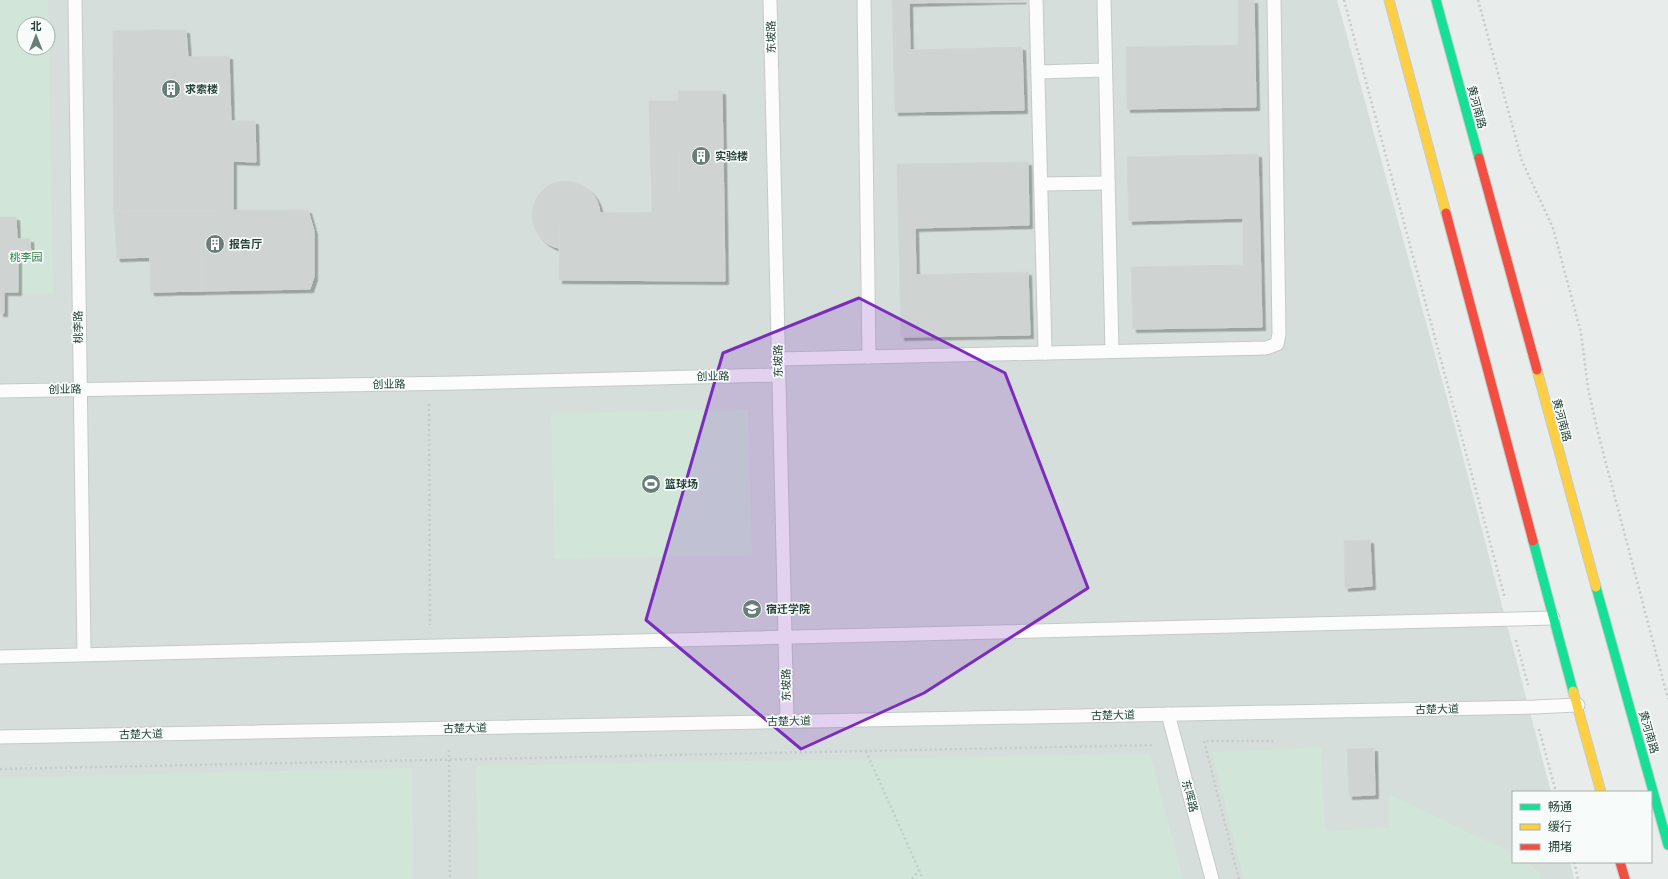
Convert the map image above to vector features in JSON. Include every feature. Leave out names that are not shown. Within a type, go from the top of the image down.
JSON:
[{"type":"main road","points":[[1389,0],[1553,618],[1601,791]]},
{"type":"main road","name":"黄河南路","points":[[1436,0],[1563,468],[1668,845]]},
{"type":"main road","points":[[1620,863],[1625,879]]},
{"type":"lane","name":"桃李路","points":[[75,0],[79,389],[84,654]]},
{"type":"lane","name":"东坡路","points":[[770,0],[787,721]]},
{"type":"lane","points":[[864,0],[869,356]]},
{"type":"lane","points":[[1036,0],[1045,353]]},
{"type":"lane","points":[[1104,0],[1112,351]]},
{"type":"lane","points":[[778,359],[1266,348],[1277,344],[1279,334],[1274,0]]},
{"type":"lane","points":[[1038,72],[1105,70]]},
{"type":"lane","points":[[1041,184],[1108,183]]},
{"type":"lane","name":"创业路","points":[[0,391],[778,375]]},
{"type":"lane","points":[[0,657],[785,636],[1553,618]]},
{"type":"lane","name":"古楚大道","points":[[0,736],[1578,705]]},
{"type":"lane","name":"东晖路","points":[[1168,714],[1212,879]]},
{"type":"path","points":[[1344,0],[1556,791]]},
{"type":"path","points":[[1478,0],[1522,161],[1553,228],[1581,333],[1588,388],[1597,430],[1668,699]]},
{"type":"path","points":[[429,383],[430,646]]},
{"type":"path","points":[[448,728],[450,879]]},
{"type":"path","points":[[1239,879],[1204,741],[1274,741]]},
{"type":"path","points":[[0,769],[1157,745]]},
{"type":"path","points":[[866,751],[923,879]]},
{"type":"path","points":[[1574,863],[1578,879]]},
{"type":"path","points":[[912,879],[919,870]]},
{"type":"highlighted area","points":[[859,298],[1005,373],[1088,588],[924,693],[801,749],[646,620],[723,353]]},
{"type":"shaded area","name":"宿迁学院","points":[[0,0],[1337,0],[1455,427],[1551,791],[1512,791],[1512,863],[1570,863],[1574,879],[0,879]]},
{"type":"green space","name":"桃李园","points":[[0,0],[48,0],[48,16],[16,16],[16,56],[49,56],[53,293],[0,294]]},
{"type":"green space","name":"篮球场","points":[[748,409],[752,555],[555,559],[551,414]]},
{"type":"green space","points":[[1321,748],[1325,831],[1389,828],[1389,794],[1512,854],[1512,863],[1527,863],[1539,872],[1540,879],[1244,879],[1212,752]]},
{"type":"green space","points":[[1150,754],[1183,879],[478,879],[476,766]]},
{"type":"green space","points":[[412,768],[413,879],[0,879],[0,778]]},
{"type":"building","points":[[892,0],[1023,0],[909,3],[910,50],[1022,47],[1024,110],[895,112]]},
{"type":"building","points":[[1238,0],[1254,0],[1256,107],[1127,109],[1126,47],[1238,45]]},
{"type":"building","points":[[158,30],[161,211],[114,211],[113,31]]},
{"type":"building","name":"求索楼","points":[[186,30],[188,57],[229,56],[231,121],[255,121],[256,162],[233,161],[233,210],[114,211],[113,31]]},
{"type":"building","name":"实验楼","points":[[678,91],[722,91],[724,212],[680,213]]},
{"type":"building","points":[[649,101],[679,101],[680,213],[652,213]]},
{"type":"building","points":[[1258,154],[1262,327],[1133,329],[1131,267],[1243,265],[1243,218],[1129,221],[1127,157]]},
{"type":"building","points":[[1028,162],[1029,225],[915,228],[916,275],[1028,272],[1030,335],[901,337],[897,164]]},
{"type":"building","points":[[559,181],[573,181],[585,187],[594,196],[600,208],[598,228],[590,239],[579,247],[573,249],[559,249],[553,247],[542,239],[534,228],[532,222],[532,208],[534,202],[542,191],[553,183]]},
{"type":"building","points":[[200,210],[202,256],[117,258],[114,211]]},
{"type":"building","name":"报告厅","points":[[308,210],[314,231],[314,277],[310,289],[151,292],[150,257],[117,258],[114,211]]},
{"type":"building","points":[[724,212],[725,281],[559,280],[560,213]]},
{"type":"building","points":[[0,217],[16,217],[17,239],[30,239],[31,256],[18,256],[18,292],[4,292],[4,313],[0,313]]},
{"type":"building","points":[[202,256],[202,291],[151,292],[150,257]]},
{"type":"building","points":[[1370,540],[1372,586],[1345,588],[1344,541]]},
{"type":"building","points":[[1374,748],[1375,795],[1349,796],[1347,749]]},
{"type":"traffic: fast","points":[[1436,0],[1479,158]]},
{"type":"traffic: fast","points":[[1533,541],[1573,691]]},
{"type":"traffic: fast","points":[[1596,587],[1668,845]]},
{"type":"traffic: slow","points":[[1389,0],[1446,213]]},
{"type":"traffic: slow","points":[[1537,370],[1596,587]]},
{"type":"traffic: slow","points":[[1573,691],[1601,791]]},
{"type":"traffic: jam","points":[[1479,158],[1537,370]]},
{"type":"traffic: jam","points":[[1446,213],[1533,541]]},
{"type":"traffic: jam","points":[[1620,863],[1625,879]]},
{"type":"place","name":"求索楼","points":[[171,89]]},
{"type":"place","name":"实验楼","points":[[701,156]]},
{"type":"place","name":"报告厅","points":[[215,244]]},
{"type":"place","name":"篮球场","points":[[651,484]]},
{"type":"place","name":"宿迁学院","points":[[752,609]]}]
